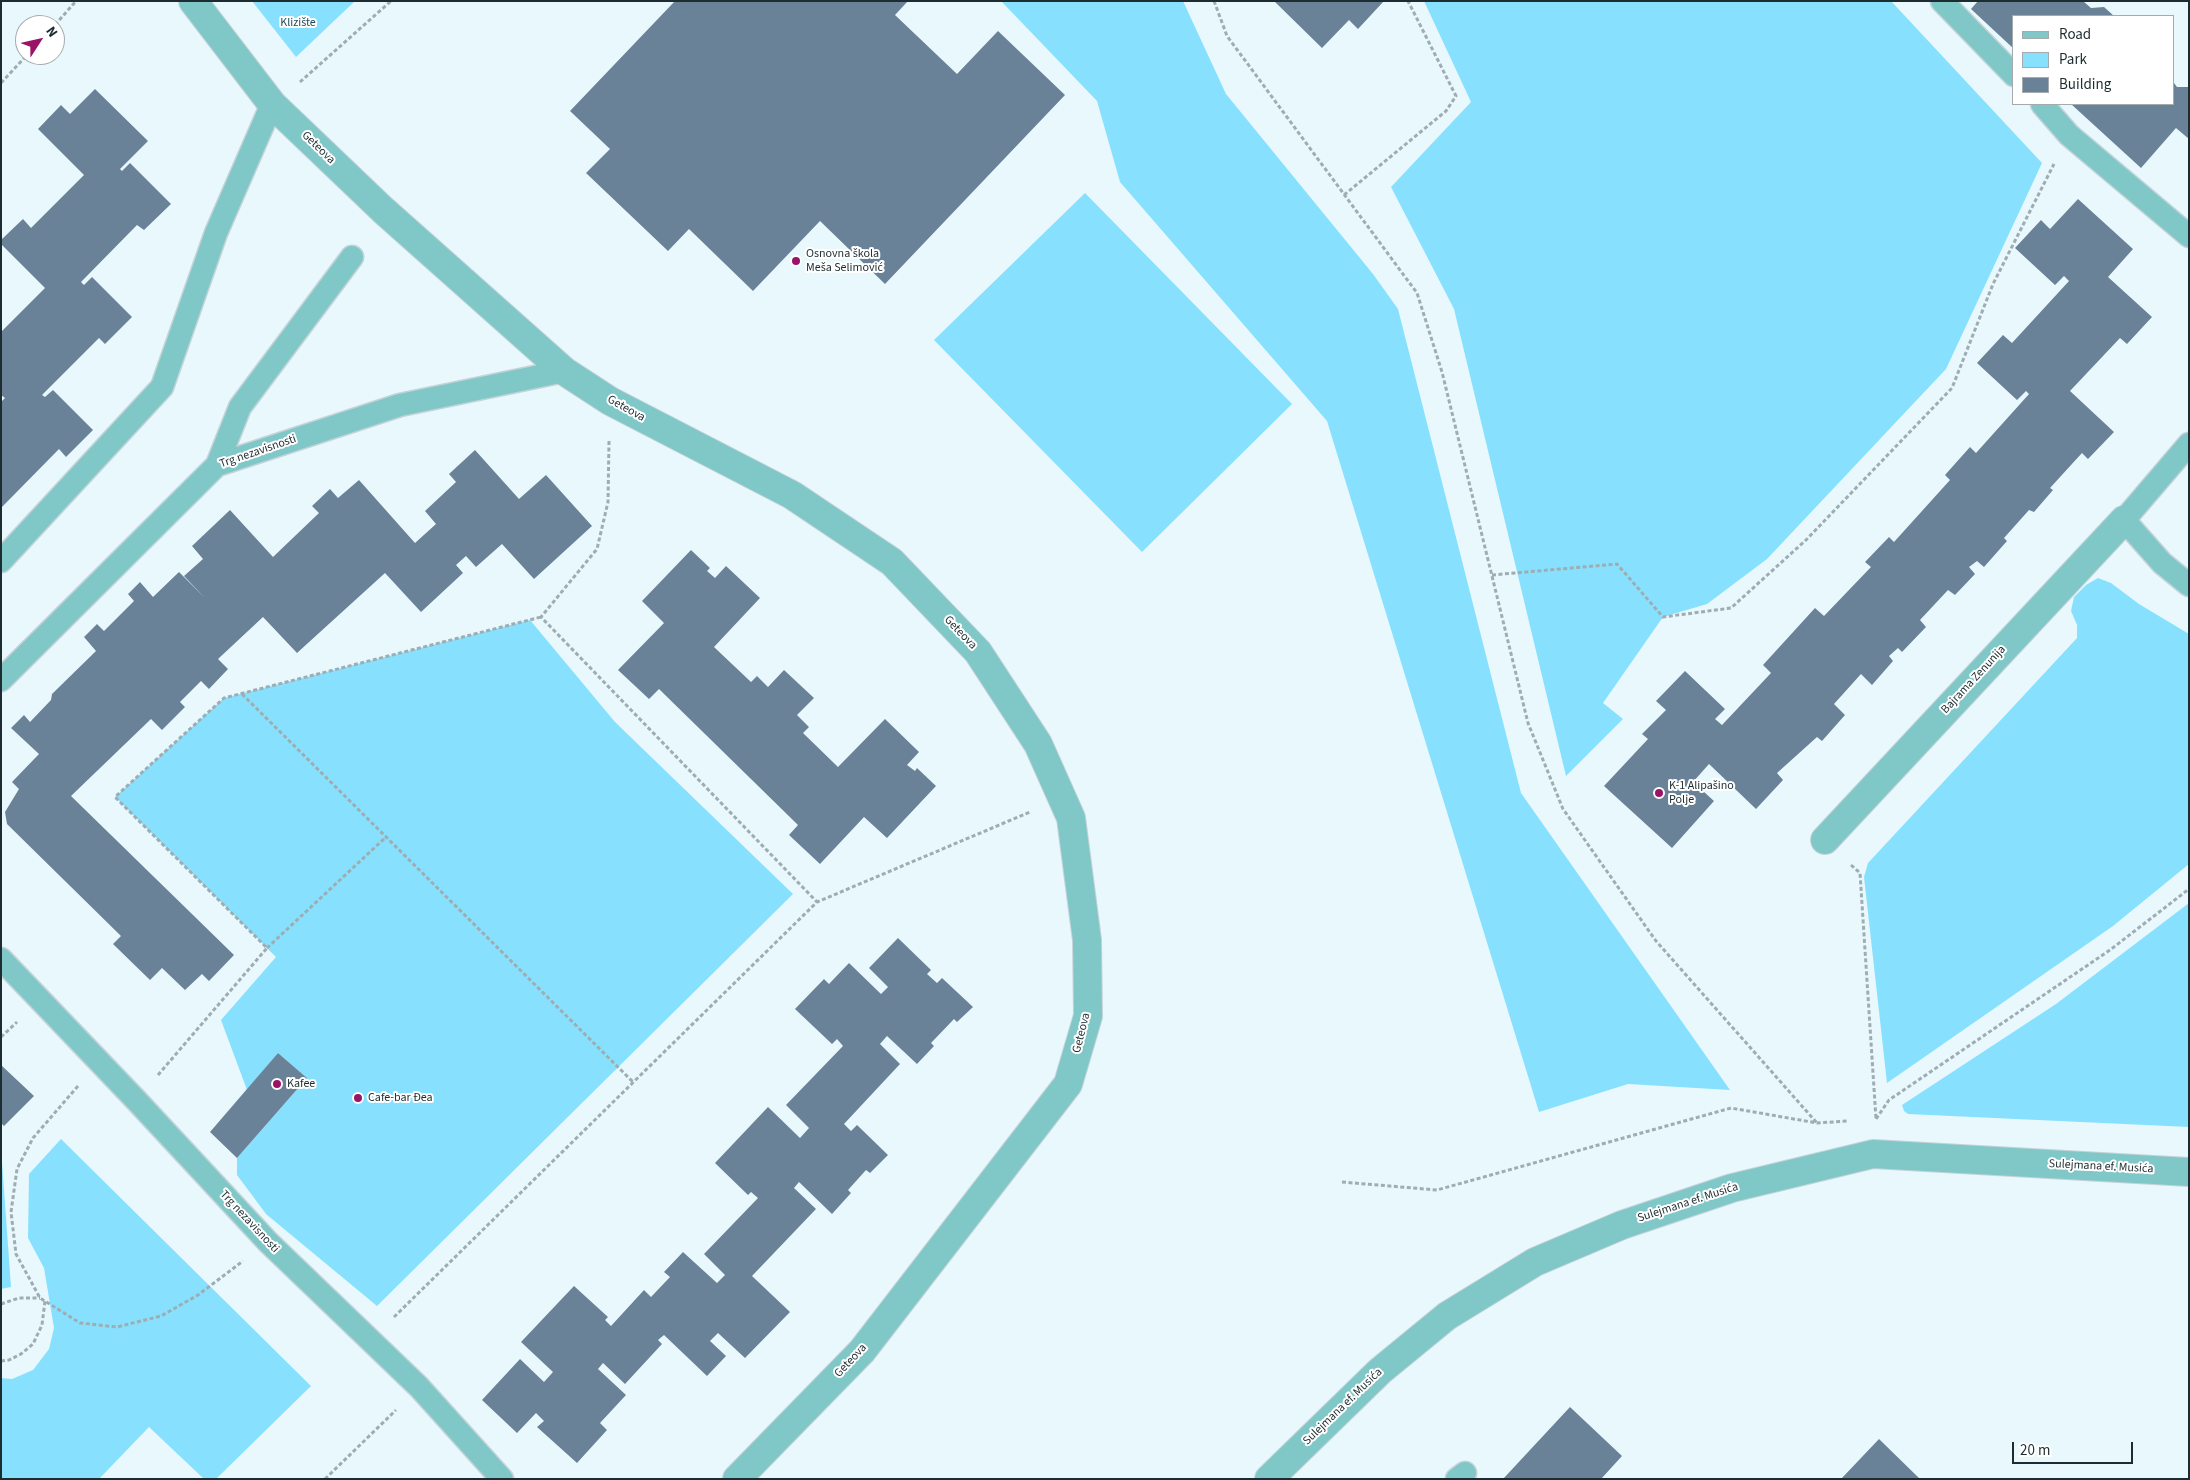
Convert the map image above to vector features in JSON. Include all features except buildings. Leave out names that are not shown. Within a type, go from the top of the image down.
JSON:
[{"type":"street","name":"Geteova","points":[[193,1],[272,104],[383,210],[564,371],[610,401],[792,495],[892,562],[978,652],[1038,744],[1071,818],[1087,940],[1088,1016],[1068,1084],[862,1351],[738,1479]]},
{"type":"street","name":"Bajrama Zenunija","points":[[1825,840],[2124,520]]},
{"type":"street","name":"Sulejmana ef. Musića","points":[[1269,1479],[1380,1371],[1447,1316],[1535,1262],[1622,1225],[1723,1191],[1873,1154],[2189,1172]]},
{"type":"lane","points":[[1942,1],[2012,73]]},
{"type":"lane","points":[[1,561],[162,387],[216,233],[272,104]]},
{"type":"lane","points":[[2043,105],[2070,134],[2189,236]]},
{"type":"lane","points":[[217,465],[240,407],[352,257]]},
{"type":"lane","name":"Trg nezavisnosti","points":[[1,680],[217,465],[400,404],[564,371]]},
{"type":"lane","points":[[2189,444],[2124,520],[2162,563],[2189,585]]},
{"type":"lane","name":"Trg nezavisnosti","points":[[1,959],[268,1242],[419,1387],[502,1479]]},
{"type":"path","points":[[63,15],[76,1]]},
{"type":"path","points":[[272,104],[292,89],[391,1]]},
{"type":"path","points":[[1214,1],[1227,36],[1416,293],[1442,372],[1528,723],[1563,809],[1656,941],[1817,1123]]},
{"type":"path","points":[[1344,195],[1446,111],[1456,96],[1408,1]]},
{"type":"path","points":[[1,84],[18,65]]},
{"type":"path","points":[[1492,575],[1617,564],[1663,617],[1731,608],[1806,540],[1952,388],[1993,284],[2070,134]]},
{"type":"path","points":[[267,948],[115,798],[224,698],[541,617],[596,548],[608,502],[610,401]]},
{"type":"path","points":[[541,617],[817,902]]},
{"type":"path","points":[[242,693],[634,1082]]},
{"type":"path","points":[[370,1340],[817,902],[1033,811]]},
{"type":"path","points":[[136,1100],[267,948],[386,837]]},
{"type":"path","points":[[1860,873],[1876,1120]]},
{"type":"path","points":[[1876,1120],[1889,1100],[2110,950],[2189,889]]},
{"type":"path","points":[[40,1298],[16,1254],[11,1212],[17,1169],[33,1138],[98,1062]]},
{"type":"path","points":[[1342,1182],[1437,1190],[1731,1108],[1817,1123],[1856,1121]]},
{"type":"path","points":[[1866,1120],[1876,1120]]},
{"type":"path","points":[[1,1304],[20,1298],[40,1298],[80,1323],[117,1328],[161,1316],[198,1295],[268,1242]]},
{"type":"path","points":[[1,1361],[9,1360],[21,1354],[33,1344],[42,1325],[44,1300]]},
{"type":"path","points":[[325,1479],[419,1387]]},
{"type":"green space","name":"Klizište","points":[[252,1],[355,1],[296,57]]},
{"type":"green space","points":[[1001,1],[1183,1],[1226,94],[1373,274],[1398,309],[1521,793],[1730,1090],[1628,1084],[1539,1112],[1327,421],[1120,182],[1097,101]]},
{"type":"green space","points":[[1424,1],[1891,1],[2042,163],[1946,369],[1767,559],[1707,604],[1663,617],[1603,703],[1623,719],[1566,776],[1454,309],[1391,187],[1471,102]]},
{"type":"green space","points":[[1085,193],[1292,404],[1142,552],[934,340]]},
{"type":"green space","points":[[2098,578],[2111,583],[2139,604],[2189,634],[2189,864],[2113,926],[1887,1083],[1864,877],[1868,863],[2077,638],[2077,625],[2071,611],[2074,597],[2086,585]]},
{"type":"green space","points":[[530,620],[615,722],[793,894],[377,1306],[266,1214],[237,1175],[237,1158],[307,1078],[278,1053],[247,1090],[221,1020],[276,957],[115,797],[224,698]]},
{"type":"green space","points":[[2189,903],[2189,1127],[1908,1114],[1904,1111],[1902,1105],[2056,1004]]},
{"type":"green space","points":[[61,1139],[311,1386],[216,1479],[204,1479],[149,1427],[99,1479],[1,1479],[1,1378],[12,1379],[33,1370],[49,1349],[54,1328],[44,1268],[28,1238],[29,1174]]},
{"type":"green space","points":[[1,1148],[11,1287],[1,1289]]},
{"type":"place","name":"Osnovna škola Meša Selimović","points":[[796,261]]},
{"type":"place","name":"K-1 Alipašino Polje","points":[[1659,793]]},
{"type":"place","name":"Kafee","points":[[277,1084]]},
{"type":"place","name":"Cafe-bar Đea","points":[[358,1098]]}]
